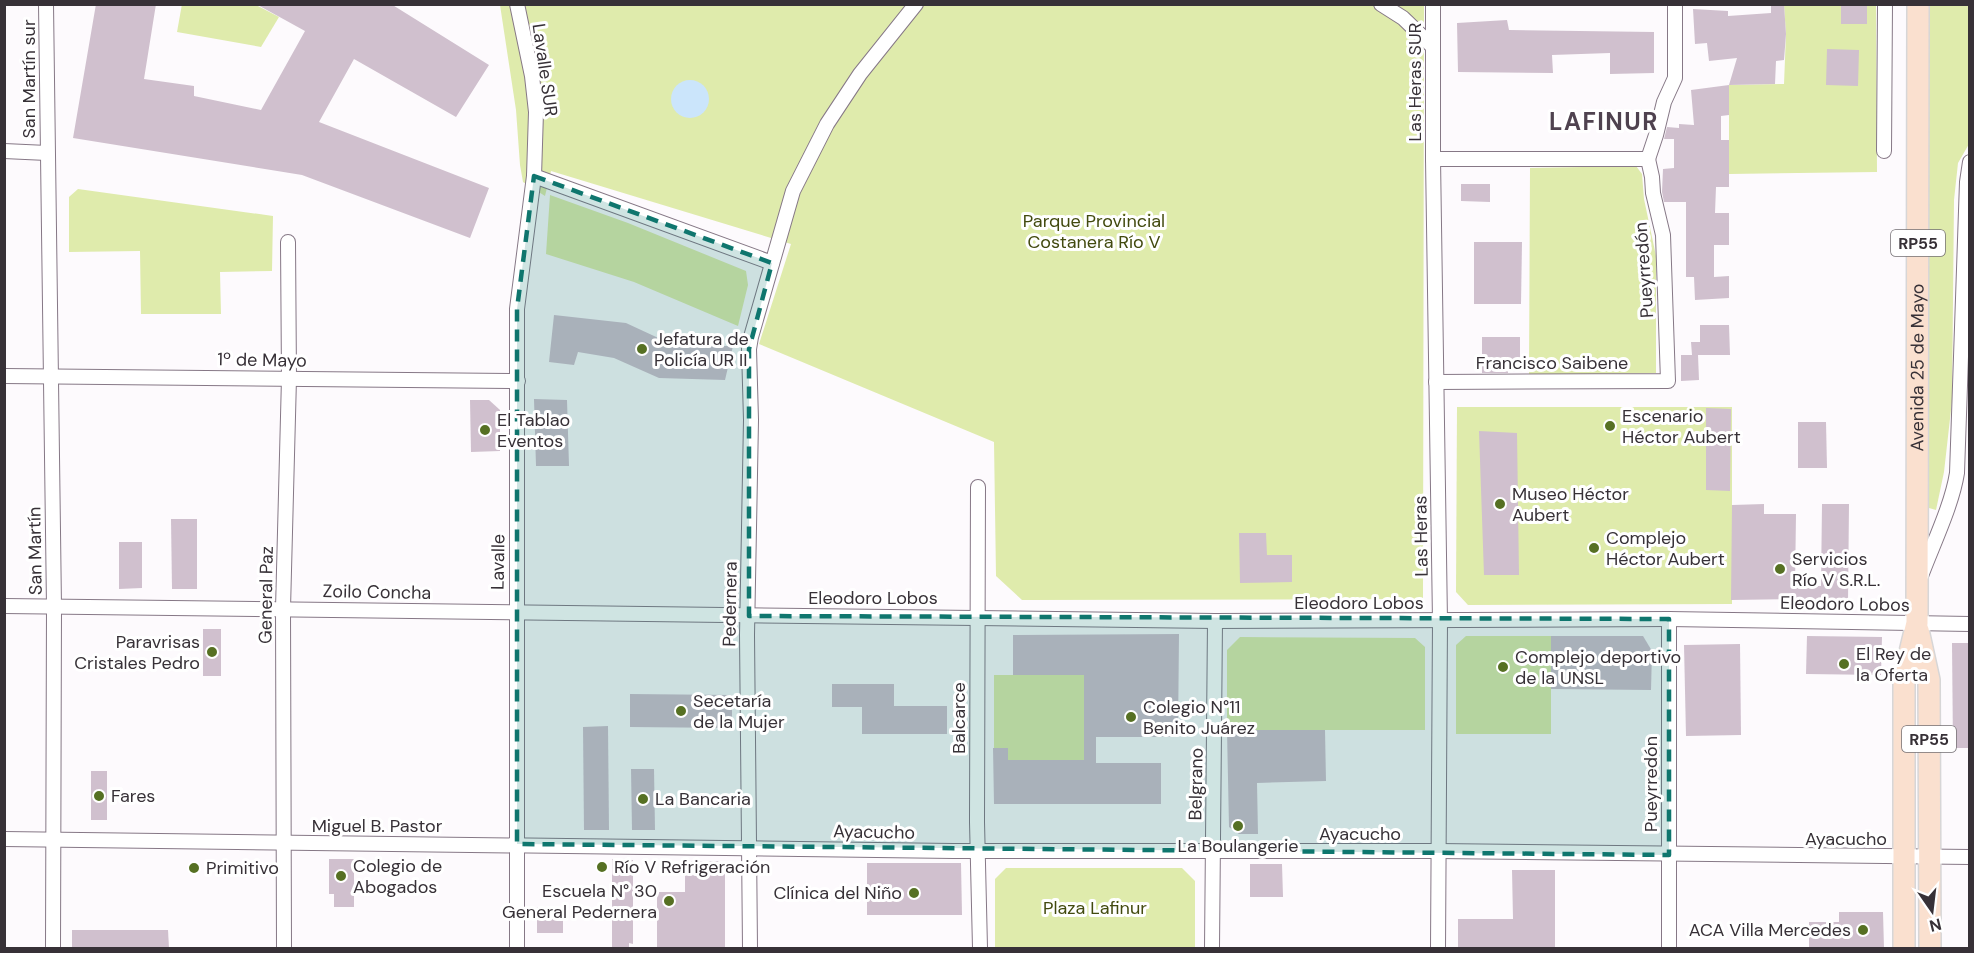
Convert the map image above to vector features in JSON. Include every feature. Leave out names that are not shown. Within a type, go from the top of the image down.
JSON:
[{"type":"main road","name":"Avenida 25 de Mayo","points":[[1918,4],[1917,623],[1929,680],[1930,948]]},
{"type":"main road","name":"Avenida 25 de Mayo","points":[[1904,948],[1904,677],[1917,623]]},
{"type":"street","name":"San Martín sur","points":[[46,4],[47,153]]},
{"type":"street","name":"Lavalle SUR","points":[[517,4],[532,76],[536,112],[534,176]]},
{"type":"street","name":"Pedernera","points":[[750,948],[748,479],[751,420],[749,349],[793,191],[827,124],[861,74],[916,4]]},
{"type":"street","points":[[1381,4],[1403,18],[1433,47]]},
{"type":"street","name":"Las Heras SUR","points":[[1433,4],[1433,159]]},
{"type":"street","points":[[1433,159],[1648,159],[1664,102],[1675,78],[1675,4]]},
{"type":"street","points":[[1884,151],[1885,4]]},
{"type":"street","points":[[4,151],[47,153]]},
{"type":"street","name":"San Martín","points":[[47,153],[54,607],[53,948]]},
{"type":"street","name":"Las Heras","points":[[1433,159],[1440,621],[1438,948]]},
{"type":"street","name":"Pueyrredón","points":[[1648,159],[1663,235],[1668,381]]},
{"type":"street","points":[[1917,589],[1954,494],[1957,473],[1965,390],[1966,182],[1970,162]]},
{"type":"street","points":[[534,176],[772,263]]},
{"type":"street","name":"Lavalle","points":[[517,948],[518,309],[534,176]]},
{"type":"street","name":"General Paz","points":[[284,948],[283,609],[289,378],[288,242]]},
{"type":"street","name":"1º de Mayo","points":[[4,376],[518,381]]},
{"type":"street","name":"Francisco Saibene","points":[[1436,382],[1668,381]]},
{"type":"street","name":"Balcarce","points":[[978,487],[980,948]]},
{"type":"street","name":"Zoilo Concha","points":[[4,606],[516,611],[749,616]]},
{"type":"street","name":"Eleodoro Lobos","points":[[749,616],[1215,621],[1669,619],[1970,624]]},
{"type":"street","name":"Pueyrredón","points":[[1669,619],[1669,948]]},
{"type":"street","name":"Belgrano","points":[[1212,948],[1215,621]]},
{"type":"street","name":"Miguel B. Pastor","points":[[4,839],[284,844],[517,844],[750,849]]},
{"type":"street","name":"Ayacucho","points":[[750,849],[1438,851],[1970,857]]},
{"type":"highlighted area","points":[[534,176],[772,263],[749,349],[749,616],[1669,619],[1669,855],[517,844],[517,309]]},
{"type":"green space","points":[[182,4],[256,5],[279,17],[261,47],[177,32]]},
{"type":"green space","name":"Parque Provincial Costanera Río V","points":[[500,5],[1424,5],[1423,599],[1022,600],[996,576],[994,442],[759,344],[791,244],[551,171],[545,196],[523,182],[516,110]]},
{"type":"green space","points":[[1784,5],[1876,5],[1877,172],[1729,174],[1729,85],[1784,84],[1786,34]]},
{"type":"green space","points":[[1928,5],[1970,5],[1969,144],[1958,163],[1954,200],[1952,401],[1944,472],[1936,510],[1929,508],[1927,452]]},
{"type":"green space","points":[[1636,166],[1642,174],[1644,199],[1656,256],[1656,373],[1529,375],[1530,168]]},
{"type":"green space","points":[[78,189],[273,216],[272,271],[220,272],[221,314],[141,314],[140,251],[69,252],[69,197]]},
{"type":"green space","points":[[550,195],[628,223],[746,271],[748,285],[738,326],[634,282],[546,254]]},
{"type":"green space","name":"Complejo Héctor Aubert","points":[[1457,407],[1732,407],[1732,604],[1468,605],[1456,592]]},
{"type":"green space","name":"Complejo deportivo de la UNSL","points":[[1466,636],[1551,636],[1551,734],[1456,734],[1456,645]]},
{"type":"green space","points":[[1240,637],[1415,638],[1425,647],[1425,730],[1227,730],[1227,650]]},
{"type":"green space","points":[[994,675],[1084,675],[1084,760],[1008,760],[1008,748],[994,748]]},
{"type":"green space","name":"Plaza Lafinur","points":[[1006,868],[1182,868],[1195,881],[1195,948],[995,948],[995,879]]},
{"type":"water","points":[[690,80],[704,85],[709,99],[704,113],[690,118],[676,113],[671,99],[676,85]]},
{"type":"building","points":[[96,4],[156,4],[144,79],[194,86],[194,96],[261,110],[305,31],[256,4],[391,4],[489,65],[456,117],[354,59],[319,122],[489,188],[470,238],[302,175],[73,138]]},
{"type":"building","points":[[1771,4],[1784,4],[1786,34],[1784,60],[1776,61],[1775,84],[1729,85],[1737,58],[1709,61],[1707,43],[1695,44],[1693,9],[1728,11],[1728,16],[1771,13]]},
{"type":"building","points":[[1841,4],[1867,4],[1867,24],[1841,24]]},
{"type":"building","points":[[1507,20],[1509,30],[1654,32],[1654,73],[1610,74],[1610,53],[1552,55],[1553,73],[1458,72],[1457,23]]},
{"type":"building","points":[[1827,49],[1859,50],[1858,86],[1826,85]]},
{"type":"building","points":[[1729,85],[1729,115],[1721,116],[1721,140],[1729,140],[1729,187],[1716,187],[1715,213],[1729,213],[1729,245],[1714,245],[1714,277],[1729,276],[1729,298],[1695,300],[1694,277],[1686,277],[1686,202],[1664,202],[1662,192],[1663,169],[1674,168],[1674,139],[1664,139],[1667,127],[1679,128],[1679,124],[1694,125],[1691,90]]},
{"type":"building","points":[[1461,184],[1490,184],[1490,202],[1461,201]]},
{"type":"building","points":[[1474,242],[1522,242],[1521,304],[1474,304]]},
{"type":"building","name":"Jefatura de Policía UR II","points":[[554,315],[626,323],[667,342],[733,346],[725,380],[659,378],[614,358],[578,352],[574,365],[549,362]]},
{"type":"building","points":[[1700,325],[1729,325],[1730,355],[1692,355],[1691,342],[1700,342]]},
{"type":"building","points":[[1482,337],[1520,337],[1520,362],[1508,362],[1508,373],[1482,373]]},
{"type":"building","points":[[1681,355],[1698,355],[1699,380],[1681,381]]},
{"type":"building","points":[[534,399],[567,400],[569,466],[536,466]]},
{"type":"building","name":"El Tablao Eventos","points":[[470,400],[489,400],[500,410],[500,451],[471,452]]},
{"type":"building","points":[[1706,408],[1731,409],[1730,491],[1706,490]]},
{"type":"building","points":[[1798,422],[1826,422],[1827,468],[1798,468]]},
{"type":"building","name":"Museo Héctor Aubert","points":[[1479,431],[1517,433],[1519,575],[1484,575]]},
{"type":"building","points":[[1764,504],[1764,514],[1796,514],[1795,586],[1821,586],[1822,504],[1849,504],[1848,604],[1795,604],[1796,599],[1731,600],[1732,505]]},
{"type":"building","points":[[171,519],[197,519],[197,589],[172,589]]},
{"type":"building","points":[[1239,533],[1266,533],[1267,555],[1292,555],[1292,582],[1240,583]]},
{"type":"building","points":[[119,542],[142,542],[142,588],[119,589]]},
{"type":"building","name":"Paravrisas Cristales Pedro","points":[[203,629],[221,629],[221,676],[203,676]]},
{"type":"building","name":"Colegio N°11 Benito Juárez","points":[[1179,634],[1178,737],[1096,737],[1096,763],[1161,763],[1161,804],[994,804],[993,748],[1008,748],[1008,760],[1084,760],[1084,675],[1013,675],[1013,635]]},
{"type":"building","points":[[1551,636],[1643,636],[1652,651],[1651,690],[1551,689]]},
{"type":"building","name":"El Rey de la Oferta","points":[[1807,636],[1882,637],[1881,675],[1806,674]]},
{"type":"building","points":[[1952,643],[1970,643],[1970,748],[1953,748]]},
{"type":"building","points":[[1740,644],[1741,735],[1686,736],[1684,645]]},
{"type":"building","points":[[832,684],[894,684],[894,706],[947,706],[947,734],[862,734],[862,707],[832,707]]},
{"type":"building","name":"Secetaría de la Mujer","points":[[630,694],[732,695],[732,728],[630,727]]},
{"type":"building","points":[[608,726],[609,830],[584,830],[583,727]]},
{"type":"building","points":[[1227,730],[1325,730],[1326,781],[1257,783],[1258,834],[1239,834],[1229,827]]},
{"type":"building","name":"La Bancaria","points":[[631,769],[654,769],[655,830],[632,830]]},
{"type":"building","name":"Fares","points":[[91,771],[107,771],[107,820],[91,820]]},
{"type":"building","name":"Colegio de Abogados","points":[[329,859],[354,859],[354,907],[334,907],[334,894],[329,894]]},
{"type":"building","name":"Escuela N° 30 General Pedernera","points":[[612,859],[633,860],[633,944],[629,943],[629,948],[612,948]]},
{"type":"building","name":"Escuela N° 30 General Pedernera","points":[[685,861],[720,861],[725,867],[725,948],[657,948],[657,892],[685,892]]},
{"type":"building","name":"Clínica del Niño","points":[[867,863],[961,863],[962,915],[867,915]]},
{"type":"building","points":[[1250,864],[1282,864],[1283,897],[1250,897]]},
{"type":"building","points":[[1512,870],[1555,870],[1555,948],[1458,948],[1458,919],[1513,919]]},
{"type":"building","points":[[537,907],[563,907],[563,933],[537,933]]},
{"type":"building","points":[[1839,912],[1883,912],[1884,948],[1809,948],[1809,922],[1839,922]]},
{"type":"building","points":[[72,930],[168,930],[169,948],[72,948]]},
{"type":"place","name":"Jefatura de Policía UR II","points":[[642,349]]},
{"type":"place","name":"Escenario Héctor Aubert","points":[[1610,426]]},
{"type":"place","name":"El Tablao Eventos","points":[[485,430]]},
{"type":"place","name":"Museo Héctor Aubert","points":[[1500,504]]},
{"type":"place","name":"Complejo Héctor Aubert","points":[[1594,548]]},
{"type":"place","name":"Servicios Río V S.R.L.","points":[[1780,569]]},
{"type":"place","name":"Paravrisas Cristales Pedro","points":[[212,652]]},
{"type":"place","name":"El Rey de la Oferta","points":[[1844,664]]},
{"type":"place","name":"Complejo deportivo de la UNSL","points":[[1503,667]]},
{"type":"place","name":"Secetaría de la Mujer","points":[[681,711]]},
{"type":"place","name":"Colegio N°11 Benito Juárez","points":[[1131,717]]},
{"type":"place","name":"Fares","points":[[99,796]]},
{"type":"place","name":"La Bancaria","points":[[643,799]]},
{"type":"place","name":"La Boulangerie","points":[[1238,826]]},
{"type":"place","name":"Río V Refrigeración","points":[[602,867]]},
{"type":"place","name":"Primitivo","points":[[194,868]]},
{"type":"place","name":"Colegio de Abogados","points":[[341,876]]},
{"type":"place","name":"Clínica del Niño","points":[[914,893]]},
{"type":"place","name":"Escuela N° 30 General Pedernera","points":[[669,901]]},
{"type":"place","name":"ACA Villa Mercedes","points":[[1863,930]]},
{"type":"district","name":"LAFINUR","points":[[1604,121]]}]
